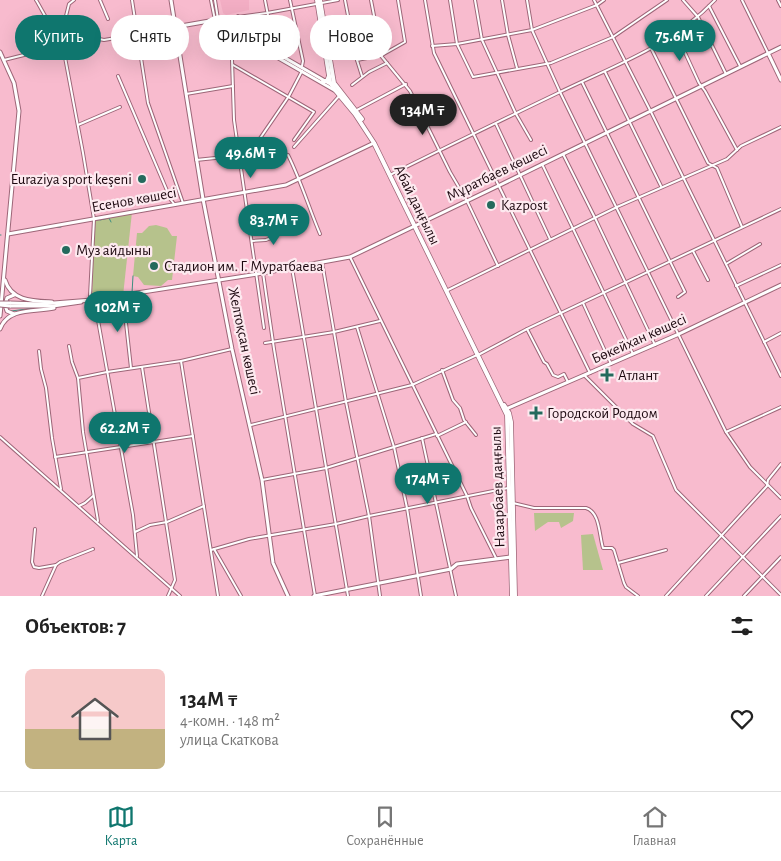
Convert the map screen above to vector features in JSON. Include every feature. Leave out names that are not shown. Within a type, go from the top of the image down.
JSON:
[{"type":"main road","points":[[318,2],[329,74],[332,85],[336,90]]},
{"type":"main road","points":[[318,2],[336,90]]},
{"type":"main road","points":[[323,81],[328,80],[329,74]]},
{"type":"main road","name":"Абай даңғылы","points":[[336,90],[356,112]]},
{"type":"main road","name":"Абай даңғылы","points":[[336,90],[356,112],[375,142],[479,354]]},
{"type":"main road","name":"Абай даңғылы","points":[[416,225],[479,354]]},
{"type":"main road","name":"Назарбаев даңғылы","points":[[479,354],[505,409],[508,420],[514,596]]},
{"type":"main road","name":"Назарбаев даңғылы","points":[[511,487],[513,503],[513,557]]},
{"type":"street","points":[[36,0],[45,15]]},
{"type":"street","points":[[66,15],[69,4],[74,0]]},
{"type":"street","points":[[100,0],[108,19]]},
{"type":"street","points":[[132,0],[135,15]]},
{"type":"street","name":"Желтоқсан көшесі","points":[[171,0],[173,15]]},
{"type":"street","points":[[212,0],[214,15]]},
{"type":"street","points":[[215,0],[215,15]]},
{"type":"street","points":[[265,0],[267,13]]},
{"type":"street","points":[[250,153],[289,96],[302,70],[303,61],[290,0]]},
{"type":"street","points":[[248,15],[338,0]]},
{"type":"street","points":[[345,0],[348,15]]},
{"type":"street","points":[[371,0],[374,15]]},
{"type":"street","points":[[392,49],[405,42],[398,0]]},
{"type":"street","points":[[425,0],[432,46],[442,71],[590,372]]},
{"type":"street","points":[[450,0],[457,44],[473,78],[547,63],[613,37],[667,0]]},
{"type":"street","points":[[475,0],[482,40],[516,114],[531,140]]},
{"type":"street","points":[[502,0],[508,35],[517,68]]},
{"type":"street","points":[[527,0],[532,30],[560,92],[726,432],[750,467],[781,498]]},
{"type":"street","points":[[594,0],[781,376]]},
{"type":"street","points":[[432,46],[457,44],[532,30],[597,5],[604,0]]},
{"type":"street","points":[[683,0],[698,17],[726,74]]},
{"type":"street","points":[[391,174],[626,62],[676,33],[698,17],[715,0]]},
{"type":"street","points":[[742,0],[781,80]]},
{"type":"street","points":[[778,0],[781,6]]},
{"type":"street","points":[[709,6],[740,66]]},
{"type":"street","points":[[676,33],[701,85],[737,150]]},
{"type":"street","name":"Мұратбаев көшесі","points":[[65,303],[219,281],[350,256],[521,175],[781,47]]},
{"type":"street","points":[[651,48],[708,163],[717,168],[742,227]]},
{"type":"street","points":[[0,52],[14,83],[19,111],[0,316]]},
{"type":"street","points":[[4,60],[15,57]]},
{"type":"street","points":[[67,60],[94,219],[90,296],[96,309],[119,446],[133,515],[137,556]]},
{"type":"street","points":[[142,60],[148,103],[183,203]]},
{"type":"street","name":"Желтоқсан көшесі","points":[[180,60],[196,160],[232,349],[251,425],[262,480],[273,563],[288,596]]},
{"type":"street","points":[[233,60],[234,120],[264,328]]},
{"type":"street","name":"Абай даңғылы","points":[[285,60],[336,90]]},
{"type":"street","name":"Абай даңғылы","points":[[286,60],[332,85]]},
{"type":"street","points":[[357,60],[362,76]]},
{"type":"street","points":[[385,60],[406,84],[467,201],[498,266]]},
{"type":"street","points":[[352,86],[362,76],[387,63]]},
{"type":"street","points":[[233,64],[315,113],[294,140]]},
{"type":"street","points":[[604,72],[661,188]]},
{"type":"street","points":[[118,76],[171,200],[175,205]]},
{"type":"street","points":[[582,82],[685,292],[678,297]]},
{"type":"street","points":[[356,112],[406,84]]},
{"type":"street","points":[[186,94],[233,86]]},
{"type":"street","points":[[294,147],[340,95]]},
{"type":"street","points":[[78,125],[120,107]]},
{"type":"street","points":[[496,124],[551,240]]},
{"type":"street","points":[[448,290],[617,207],[727,159],[742,146],[781,127]]},
{"type":"street","name":"Есенов көшесі","points":[[8,234],[286,185],[375,142]]},
{"type":"street","points":[[196,160],[239,154],[283,151]]},
{"type":"street","points":[[563,154],[655,345]]},
{"type":"street","points":[[288,156],[298,176],[320,234]]},
{"type":"street","points":[[542,164],[634,354]]},
{"type":"street","points":[[251,425],[412,385],[781,209]]},
{"type":"street","points":[[252,241],[271,238],[272,227]]},
{"type":"street","points":[[726,264],[760,244]]},
{"type":"street","points":[[693,251],[708,280]]},
{"type":"street","points":[[350,256],[497,559]]},
{"type":"street","points":[[322,262],[346,402],[369,516],[380,596]]},
{"type":"street","points":[[736,286],[781,265]]},
{"type":"street","points":[[292,268],[348,596]]},
{"type":"street","points":[[263,273],[315,596],[451,569],[458,564],[513,557]]},
{"type":"street","points":[[4,276],[7,288],[15,295],[34,300],[65,303]]},
{"type":"street","name":"Бөкейхан көшесі","points":[[505,409],[655,345],[781,286]]},
{"type":"street","points":[[15,295],[8,298],[5,302],[5,307],[9,312],[18,313]]},
{"type":"street","points":[[123,296],[131,368]]},
{"type":"street","points":[[0,304],[42,307],[65,303]]},
{"type":"street","points":[[0,330],[5,320],[18,313],[65,303]]},
{"type":"street","points":[[583,303],[611,364]]},
{"type":"street","points":[[264,343],[334,332],[381,321]]},
{"type":"street","points":[[357,327],[394,447],[421,596]]},
{"type":"street","points":[[527,329],[544,362],[555,377],[564,374],[568,382]]},
{"type":"street","points":[[764,342],[781,333]]},
{"type":"street","points":[[69,346],[78,378],[86,452],[98,522]]},
{"type":"street","points":[[78,378],[181,361],[232,349]]},
{"type":"street","points":[[39,351],[59,485],[62,491]]},
{"type":"street","points":[[181,361],[218,596]]},
{"type":"street","points":[[142,367],[175,580],[168,596]]},
{"type":"street","points":[[442,370],[453,400],[476,435]]},
{"type":"street","points":[[584,376],[633,424],[653,436],[676,490],[781,595]]},
{"type":"street","points":[[726,432],[781,407]]},
{"type":"street","points":[[262,480],[326,468],[436,435],[466,422]]},
{"type":"street","points":[[55,457],[193,436]]},
{"type":"street","points":[[0,437],[137,556],[180,596]]},
{"type":"street","points":[[422,438],[456,596]]},
{"type":"street","points":[[666,596],[767,486],[768,480],[781,464]]},
{"type":"street","points":[[211,550],[249,540],[336,524],[511,487]]},
{"type":"street","points":[[79,506],[93,496]]},
{"type":"street","points":[[513,503],[534,508],[590,510],[596,517],[603,548],[612,548],[626,587],[638,596]]},
{"type":"street","points":[[135,532],[150,525],[167,522],[204,506]]},
{"type":"street","points":[[706,596],[781,516]]},
{"type":"street","points":[[35,528],[32,562],[34,567],[56,565],[93,549]]},
{"type":"street","points":[[214,549],[241,596]]},
{"type":"street","points":[[618,563],[666,550]]},
{"type":"street","points":[[744,596],[781,558]]},
{"type":"street","points":[[42,596],[56,565]]},
{"type":"shaded area","points":[[220,0],[249,0],[249,10],[226,15],[223,13]]},
{"type":"green space","points":[[132,212],[123,296],[92,300],[94,219]]},
{"type":"green space","name":"Стадион им. Г. Муратбаева","points":[[156,225],[167,228],[172,236],[177,236],[172,280],[168,280],[161,286],[144,285],[138,277],[133,276],[137,233],[142,233],[149,226]]},
{"type":"green space","points":[[534,513],[574,513],[573,521],[561,528],[559,522],[548,522],[535,531]]},
{"type":"green space","points":[[593,534],[603,570],[583,570],[581,535]]},
{"type":"waterway","points":[[100,220],[109,218],[111,222]]},
{"type":"waterway","points":[[49,228],[61,227]]},
{"type":"waterway","points":[[132,293],[133,276]]},
{"type":"waterway","points":[[11,311],[35,308]]},
{"type":"place","name":"Euraziya sport keşeni","points":[[142,179]]},
{"type":"place","name":"Kazpost","points":[[491,205]]},
{"type":"place","name":"Муз айдыны","points":[[66,250]]},
{"type":"place","name":"Стадион им. Г. Муратбаева","points":[[154,266]]},
{"type":"place","name":"Атлант","points":[[607,375]]},
{"type":"place","name":"Городской Роддом","points":[[536,413]]}]
